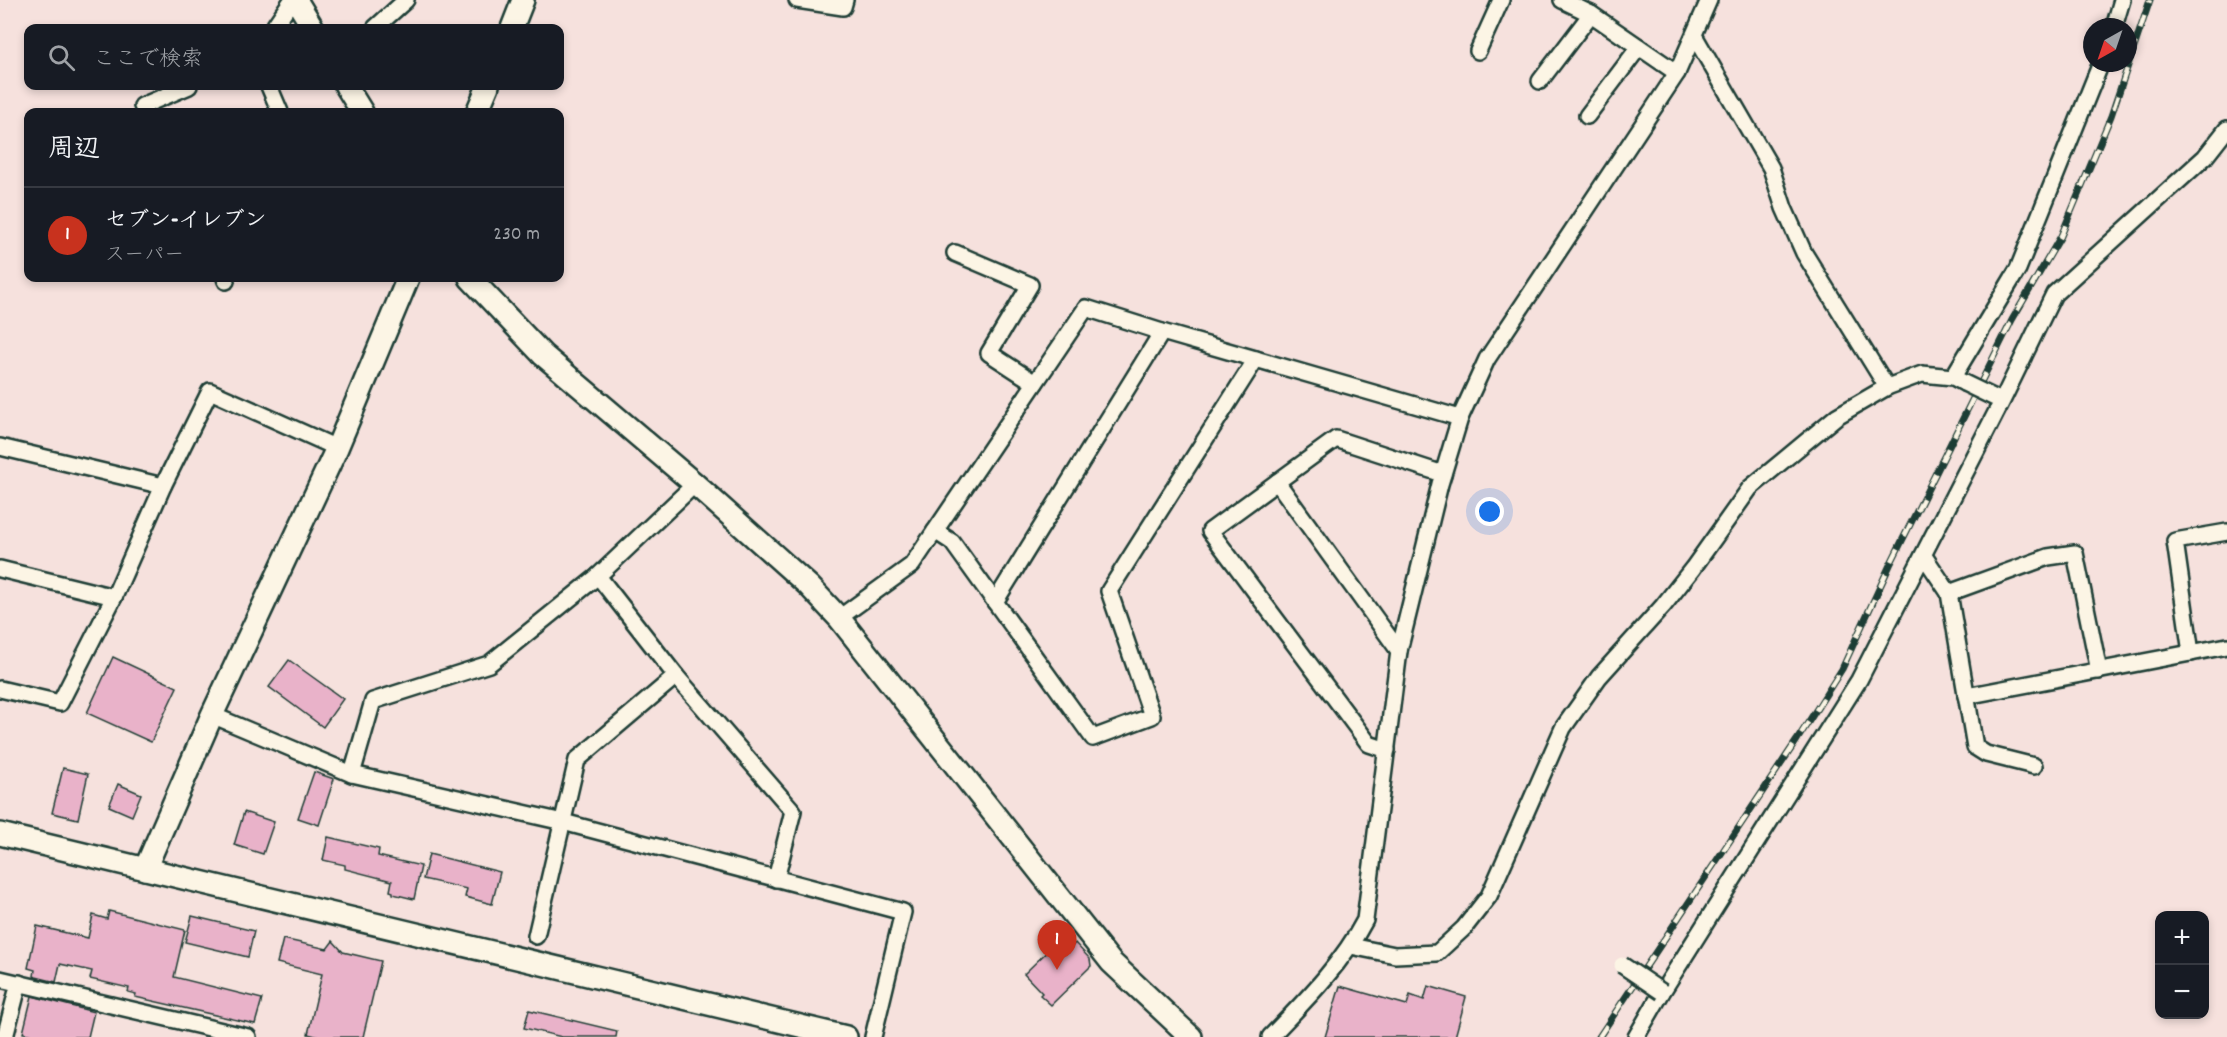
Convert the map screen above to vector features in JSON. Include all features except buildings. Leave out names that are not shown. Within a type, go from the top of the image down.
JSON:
[{"type":"street","points":[[276,24],[294,0],[310,24]]},
{"type":"street","points":[[379,24],[406,0]]},
{"type":"street","points":[[514,24],[524,0]]},
{"type":"street","points":[[797,0],[843,7],[845,0]]},
{"type":"street","points":[[1478,51],[1501,0]]},
{"type":"street","points":[[1562,0],[1591,14],[1677,73]]},
{"type":"street","points":[[1270,1037],[1302,1004],[1351,946],[1365,920],[1399,651],[1443,474],[1460,418],[1487,359],[1677,73],[1695,37],[1709,0]]},
{"type":"street","points":[[2117,18],[2122,0]]},
{"type":"street","points":[[1540,81],[1591,14]]},
{"type":"street","points":[[1695,37],[1771,168],[1784,208],[1804,253],[1887,387]]},
{"type":"street","points":[[1587,116],[1639,47]]},
{"type":"street","points":[[1958,380],[2018,269],[2097,72]]},
{"type":"street","points":[[143,108],[142,106],[180,90]]},
{"type":"street","points":[[270,90],[278,108]]},
{"type":"street","points":[[348,90],[360,108]]},
{"type":"street","points":[[479,108],[486,90]]},
{"type":"street","points":[[1636,1037],[1859,680],[1924,556],[1998,400],[2054,294],[2205,157],[2227,129]]},
{"type":"street","points":[[956,253],[1030,285],[989,353],[1035,383]]},
{"type":"street","points":[[144,869],[212,715],[337,448],[406,282]]},
{"type":"street","points":[[474,282],[543,355],[695,484],[809,586],[839,618],[1111,962],[1191,1037]]},
{"type":"street","points":[[839,618],[912,566],[1086,308],[1162,333],[1460,418]]},
{"type":"street","points":[[995,602],[1162,333]]},
{"type":"street","points":[[935,531],[952,542],[1093,738],[1152,716],[1109,591],[1256,359]]},
{"type":"street","points":[[1351,946],[1395,955],[1437,952],[1464,928],[1489,896],[1563,728],[1599,677],[1685,578],[1750,488],[1837,416],[1887,387],[1922,374],[1958,380],[1998,400]]},
{"type":"street","points":[[0,689],[60,703],[114,597],[163,486],[210,391],[337,448]]},
{"type":"street","points":[[1387,750],[1369,744],[1210,531],[1336,439],[1443,474]]},
{"type":"street","points":[[0,447],[163,486]]},
{"type":"street","points":[[1277,482],[1399,651]]},
{"type":"street","points":[[352,774],[373,701],[489,664],[598,576],[695,484]]},
{"type":"street","points":[[2191,653],[2175,541],[2227,532]]},
{"type":"street","points":[[1949,593],[2048,557],[2075,553],[2099,671]]},
{"type":"street","points":[[1924,556],[1949,593],[1975,747],[1986,754],[2034,766]]},
{"type":"street","points":[[0,569],[114,597]]},
{"type":"street","points":[[598,576],[675,676],[793,811],[776,879]]},
{"type":"street","points":[[1966,696],[2227,646]]},
{"type":"street","points":[[536,936],[577,760],[675,676]]},
{"type":"street","points":[[212,715],[352,774],[562,822],[903,912],[873,1037]]},
{"type":"street","points":[[0,834],[846,1037]]},
{"type":"street","points":[[1622,965],[1662,992]]},
{"type":"street","points":[[0,979],[248,1037]]},
{"type":"street","points":[[5,1037],[19,983]]},
{"type":"railway","points":[[1599,1037],[1842,669],[1890,565],[2012,320],[2061,236],[2111,116],[2150,0]]},
{"type":"place","name":"セブン-イレブン","points":[[1057,970]]}]
